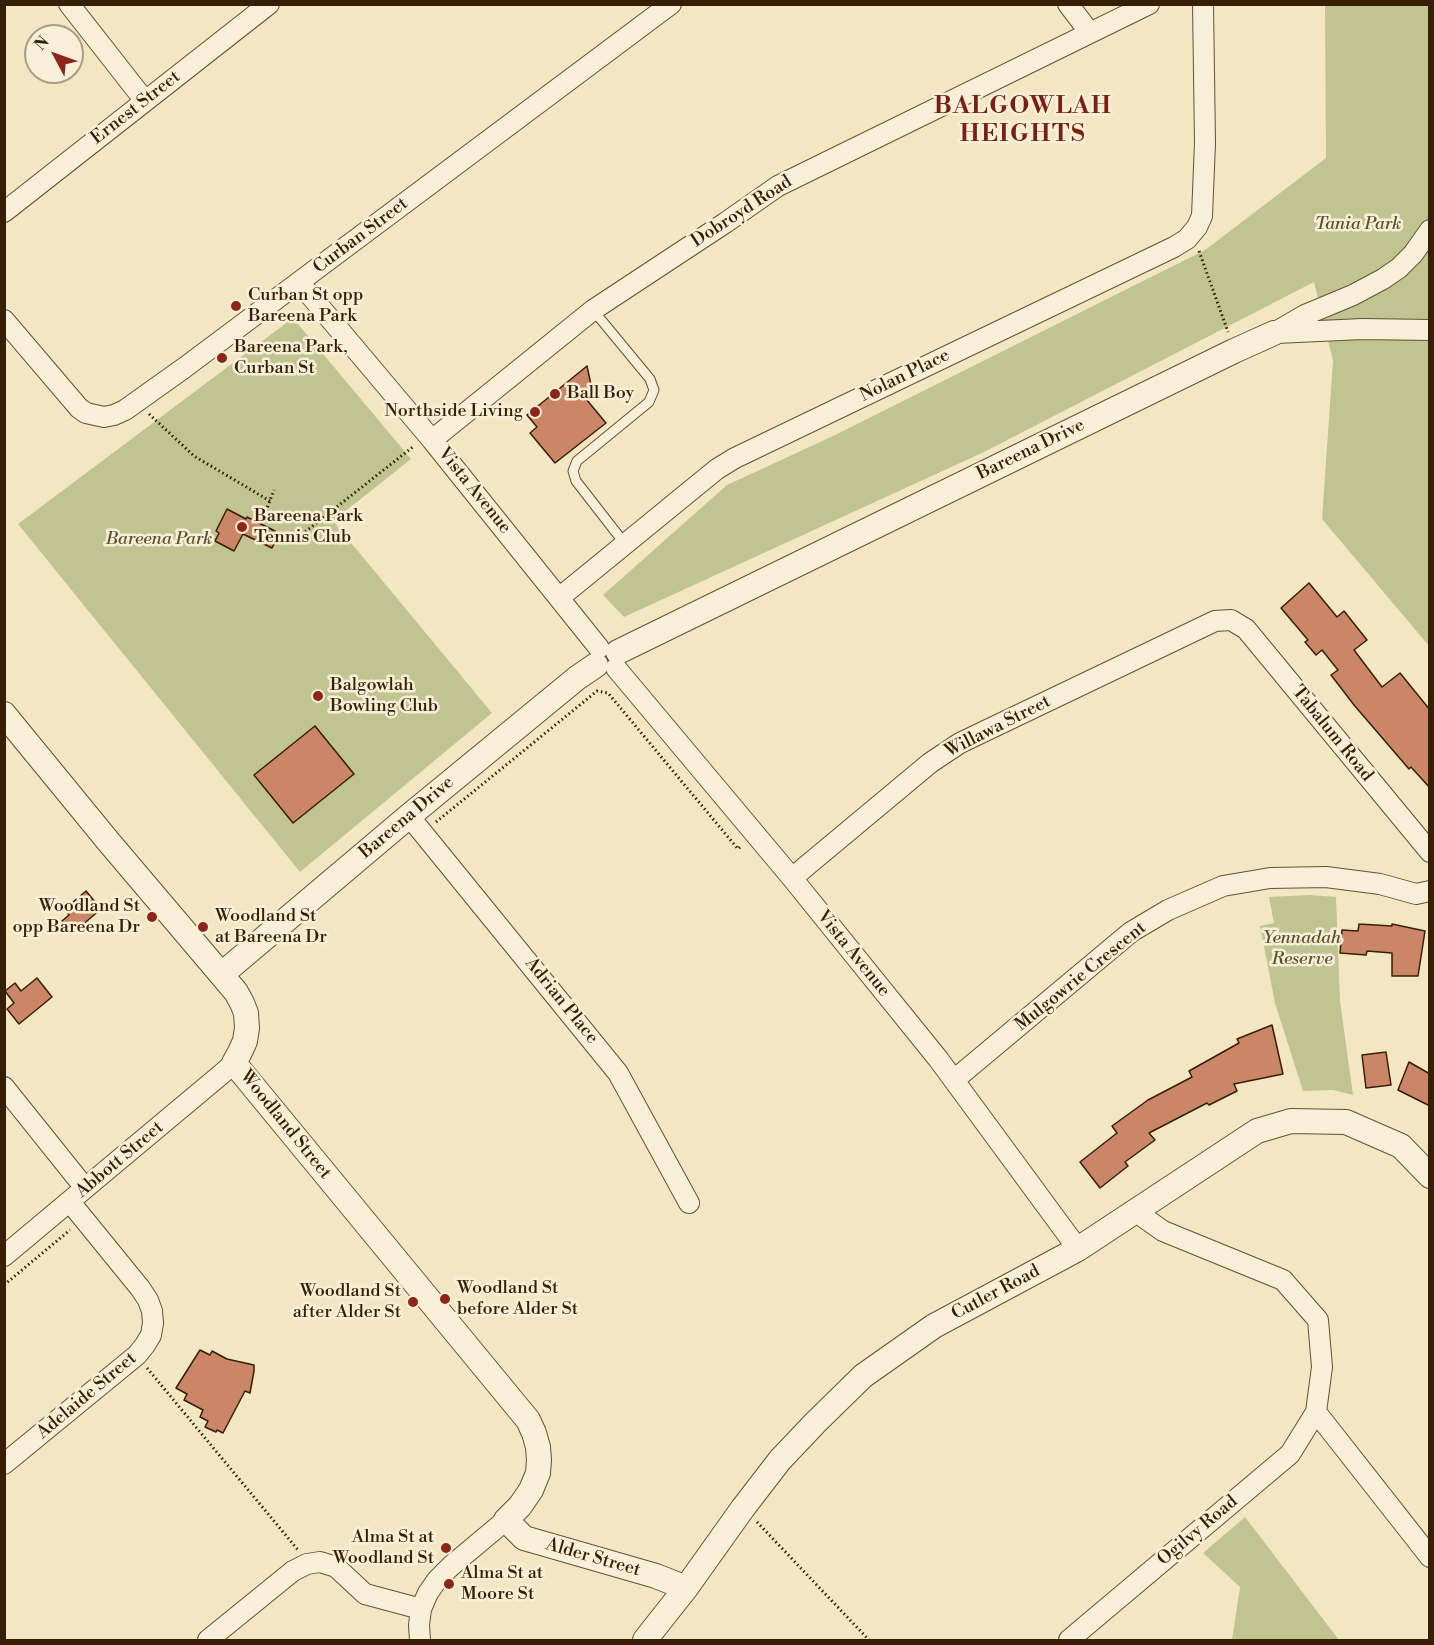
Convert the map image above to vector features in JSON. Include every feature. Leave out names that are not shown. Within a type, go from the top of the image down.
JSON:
[{"type":"street","points":[[69,4],[145,101]]},
{"type":"street","name":"Ernest Street","points":[[4,212],[269,4]]},
{"type":"street","name":"Curban Street","points":[[4,320],[79,408],[86,413],[104,417],[114,415],[136,404],[671,4]]},
{"type":"street","points":[[1068,4],[1090,33]]},
{"type":"street","name":"Dobroyd Road","points":[[432,440],[593,310],[778,186],[1149,4]]},
{"type":"street","points":[[1193,233],[1202,216],[1205,143],[1203,4]]},
{"type":"street","name":"Bareena Drive","points":[[222,974],[416,825],[577,678],[607,658],[1274,333],[1305,315],[1383,279],[1413,254],[1430,230]]},
{"type":"street","name":"Nolan Place","points":[[559,598],[717,469],[735,458],[1174,247],[1193,233]]},
{"type":"street","name":"Vista Avenue","points":[[299,282],[432,440],[607,658],[792,879],[954,1080],[1078,1249]]},
{"type":"street","points":[[1337,301],[1329,312],[1330,320],[1336,326],[1348,330]]},
{"type":"street","points":[[1274,333],[1430,330]]},
{"type":"street","name":"Tabalum Road","points":[[1231,620],[1246,629],[1430,852]]},
{"type":"street","name":"Willawa Street","points":[[792,879],[930,763],[960,743],[1215,621],[1231,620]]},
{"type":"street","name":"Woodland Street","points":[[4,714],[236,993],[246,1013],[247,1028],[245,1041],[234,1063],[528,1420],[538,1447],[538,1473],[531,1490],[506,1520]]},
{"type":"street","name":"Adrian Place","points":[[416,825],[618,1072],[689,1203]]},
{"type":"street","name":"Mulgowrie Crescent","points":[[954,1080],[1131,933],[1168,910],[1223,886],[1270,878],[1326,877],[1380,884],[1416,894],[1430,891]]},
{"type":"street","name":"Abbott Street","points":[[4,1256],[234,1063]]},
{"type":"street","points":[[4,1087],[86,1188]]},
{"type":"street","name":"Cutler Road","points":[[645,1641],[780,1460],[814,1423],[863,1376],[934,1326],[1078,1249],[1257,1131],[1291,1121],[1346,1122],[1401,1146],[1430,1176]]},
{"type":"street","name":"Adelaide Street","points":[[4,1464],[137,1355],[151,1335],[152,1311],[141,1287],[70,1202]]},
{"type":"street","points":[[1136,1212],[1163,1231],[1283,1280],[1318,1320],[1322,1367],[1316,1412],[1430,1557]]},
{"type":"street","name":"Ogilvy Road","points":[[1069,1641],[1290,1454],[1316,1412]]},
{"type":"street","points":[[420,1641],[421,1609],[437,1580],[506,1520]]},
{"type":"street","name":"Alder Street","points":[[506,1520],[524,1538],[657,1576],[686,1588]]},
{"type":"street","points":[[208,1641],[293,1571],[307,1564],[320,1563],[336,1566],[364,1594],[421,1609]]},
{"type":"lane","points":[[593,310],[650,379],[654,390],[649,402],[577,461],[573,471],[576,481],[625,544]]},
{"type":"path","points":[[1193,233],[1234,351]]},
{"type":"path","points":[[146,411],[195,456],[270,501]]},
{"type":"path","points":[[291,543],[416,445],[432,440]]},
{"type":"path","points":[[261,524],[274,490]]},
{"type":"path","points":[[582,703],[580,701],[592,689]]},
{"type":"path","points":[[416,825],[597,691],[608,693],[738,849],[754,835]]},
{"type":"path","points":[[639,730],[642,725]]},
{"type":"path","points":[[4,1285],[76,1224]]},
{"type":"path","points":[[137,1355],[307,1564]]},
{"type":"path","points":[[753,1517],[869,1641]]},
{"type":"green space","name":"Tania Park","points":[[1325,5],[1429,5],[1429,646],[1322,519],[1333,361],[1314,282],[984,452],[624,617],[603,595],[727,485],[831,437],[1205,250],[1326,158]]},
{"type":"green space","name":"Bareena Park","points":[[293,318],[411,459],[333,521],[492,713],[300,872],[18,524]]},
{"type":"green space","name":"Yennadah Reserve","points":[[1310,895],[1336,897],[1340,1001],[1353,1095],[1333,1090],[1303,1091],[1275,1003],[1260,926],[1274,923],[1269,897]]},
{"type":"green space","points":[[1245,1517],[1339,1640],[1232,1640],[1240,1587],[1203,1553]]},
{"type":"building","points":[[587,366],[593,394],[586,399],[606,423],[555,463],[530,433],[537,427],[527,415]]},
{"type":"building","name":"Bareena Park Tennis Club","points":[[227,509],[275,531],[274,534],[278,537],[272,548],[243,534],[234,551],[215,541],[219,533],[216,531]]},
{"type":"building","points":[[1309,583],[1337,617],[1344,611],[1367,640],[1354,650],[1382,687],[1400,673],[1430,710],[1430,788],[1411,767],[1409,769],[1354,705],[1331,675],[1338,670],[1322,650],[1316,655],[1305,642],[1308,640],[1281,608]]},
{"type":"building","points":[[315,726],[354,774],[293,823],[254,775]]},
{"type":"building","points":[[86,891],[101,909],[73,933],[62,921],[69,915],[65,909]]},
{"type":"building","points":[[1359,924],[1392,926],[1392,924],[1425,931],[1418,976],[1392,976],[1392,953],[1367,951],[1366,955],[1340,953],[1342,930],[1358,931]]},
{"type":"building","points":[[37,978],[52,997],[19,1024],[7,1009],[14,1003],[5,991],[15,983],[21,991]]},
{"type":"building","points":[[1272,1025],[1283,1074],[1234,1084],[1237,1091],[1209,1105],[1207,1103],[1149,1133],[1155,1140],[1125,1162],[1128,1166],[1100,1188],[1080,1162],[1117,1133],[1112,1126],[1148,1100],[1192,1077],[1189,1071],[1239,1043],[1237,1039]]},
{"type":"building","points":[[1386,1052],[1391,1085],[1366,1088],[1362,1055]]},
{"type":"building","points":[[1409,1062],[1430,1074],[1430,1106],[1398,1090]]},
{"type":"building","points":[[200,1350],[210,1355],[212,1351],[227,1359],[254,1365],[250,1393],[245,1391],[223,1433],[205,1427],[208,1421],[200,1417],[203,1410],[184,1400],[187,1394],[176,1388]]},
{"type":"place","name":"Curban St opp Bareena Park","points":[[236,306]]},
{"type":"place","name":"Bareena Park, Curban St","points":[[222,358]]},
{"type":"place","name":"Ball Boy","points":[[555,394]]},
{"type":"place","name":"Northside Living","points":[[535,412]]},
{"type":"place","name":"Bareena Park Tennis Club","points":[[242,527]]},
{"type":"place","name":"Balgowlah Bowling Club","points":[[318,696]]},
{"type":"place","name":"Woodland St opp Bareena Dr","points":[[152,917]]},
{"type":"place","name":"Woodland St at Bareena Dr","points":[[203,927]]},
{"type":"place","name":"Woodland St before Alder St","points":[[445,1299]]},
{"type":"place","name":"Woodland St after Alder St","points":[[413,1302]]},
{"type":"place","name":"Alma St at Woodland St","points":[[446,1548]]},
{"type":"place","name":"Alma St at Moore St","points":[[449,1584]]},
{"type":"district","name":"BALGOWLAH HEIGHTS","points":[[1023,121]]}]
